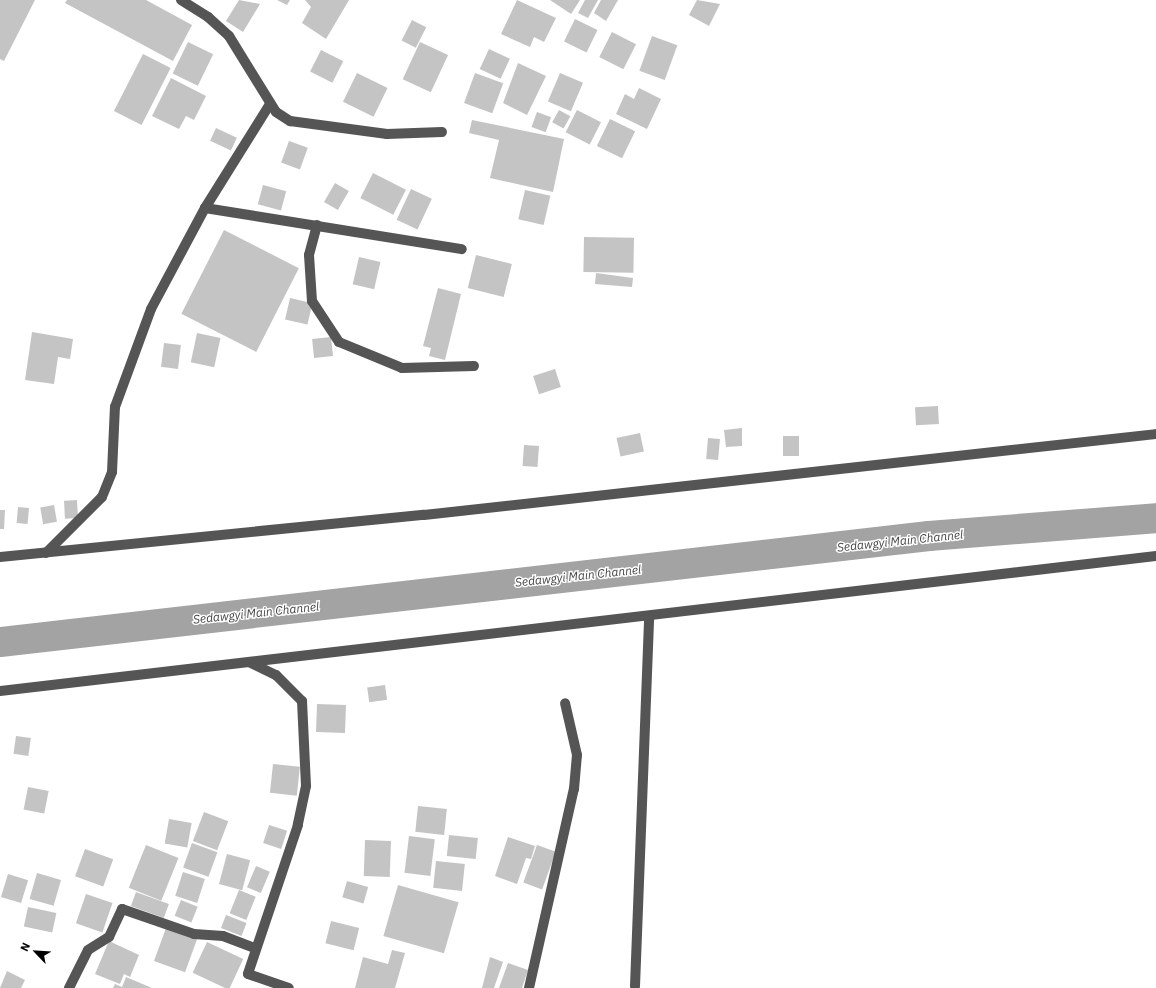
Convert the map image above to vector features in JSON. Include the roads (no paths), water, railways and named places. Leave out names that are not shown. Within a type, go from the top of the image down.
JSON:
[{"type":"street","points":[[181,0],[208,17],[229,36],[270,104],[282,116],[302,124],[387,134],[442,132]]},
{"type":"street","points":[[46,553],[102,497],[112,472],[115,407],[151,310],[205,208],[270,104]]},
{"type":"street","points":[[205,208],[317,224],[462,249]]},
{"type":"street","points":[[317,224],[309,255],[312,301],[339,342],[402,368],[474,366]]},
{"type":"street","points":[[0,557],[1156,434]]},
{"type":"street","points":[[0,691],[649,617],[1156,556]]},
{"type":"street","points":[[635,986],[649,617]]},
{"type":"street","points":[[251,663],[276,675],[302,701],[306,786],[298,825],[255,948],[248,974],[289,988]]},
{"type":"street","points":[[529,988],[574,789],[577,756],[565,703]]},
{"type":"street","points":[[69,988],[88,950],[109,936],[122,909],[194,934],[223,936],[255,948]]},
{"type":"waterway","name":"Sedawgyi Main Channel","points":[[0,642],[929,536],[1156,518]]}]
